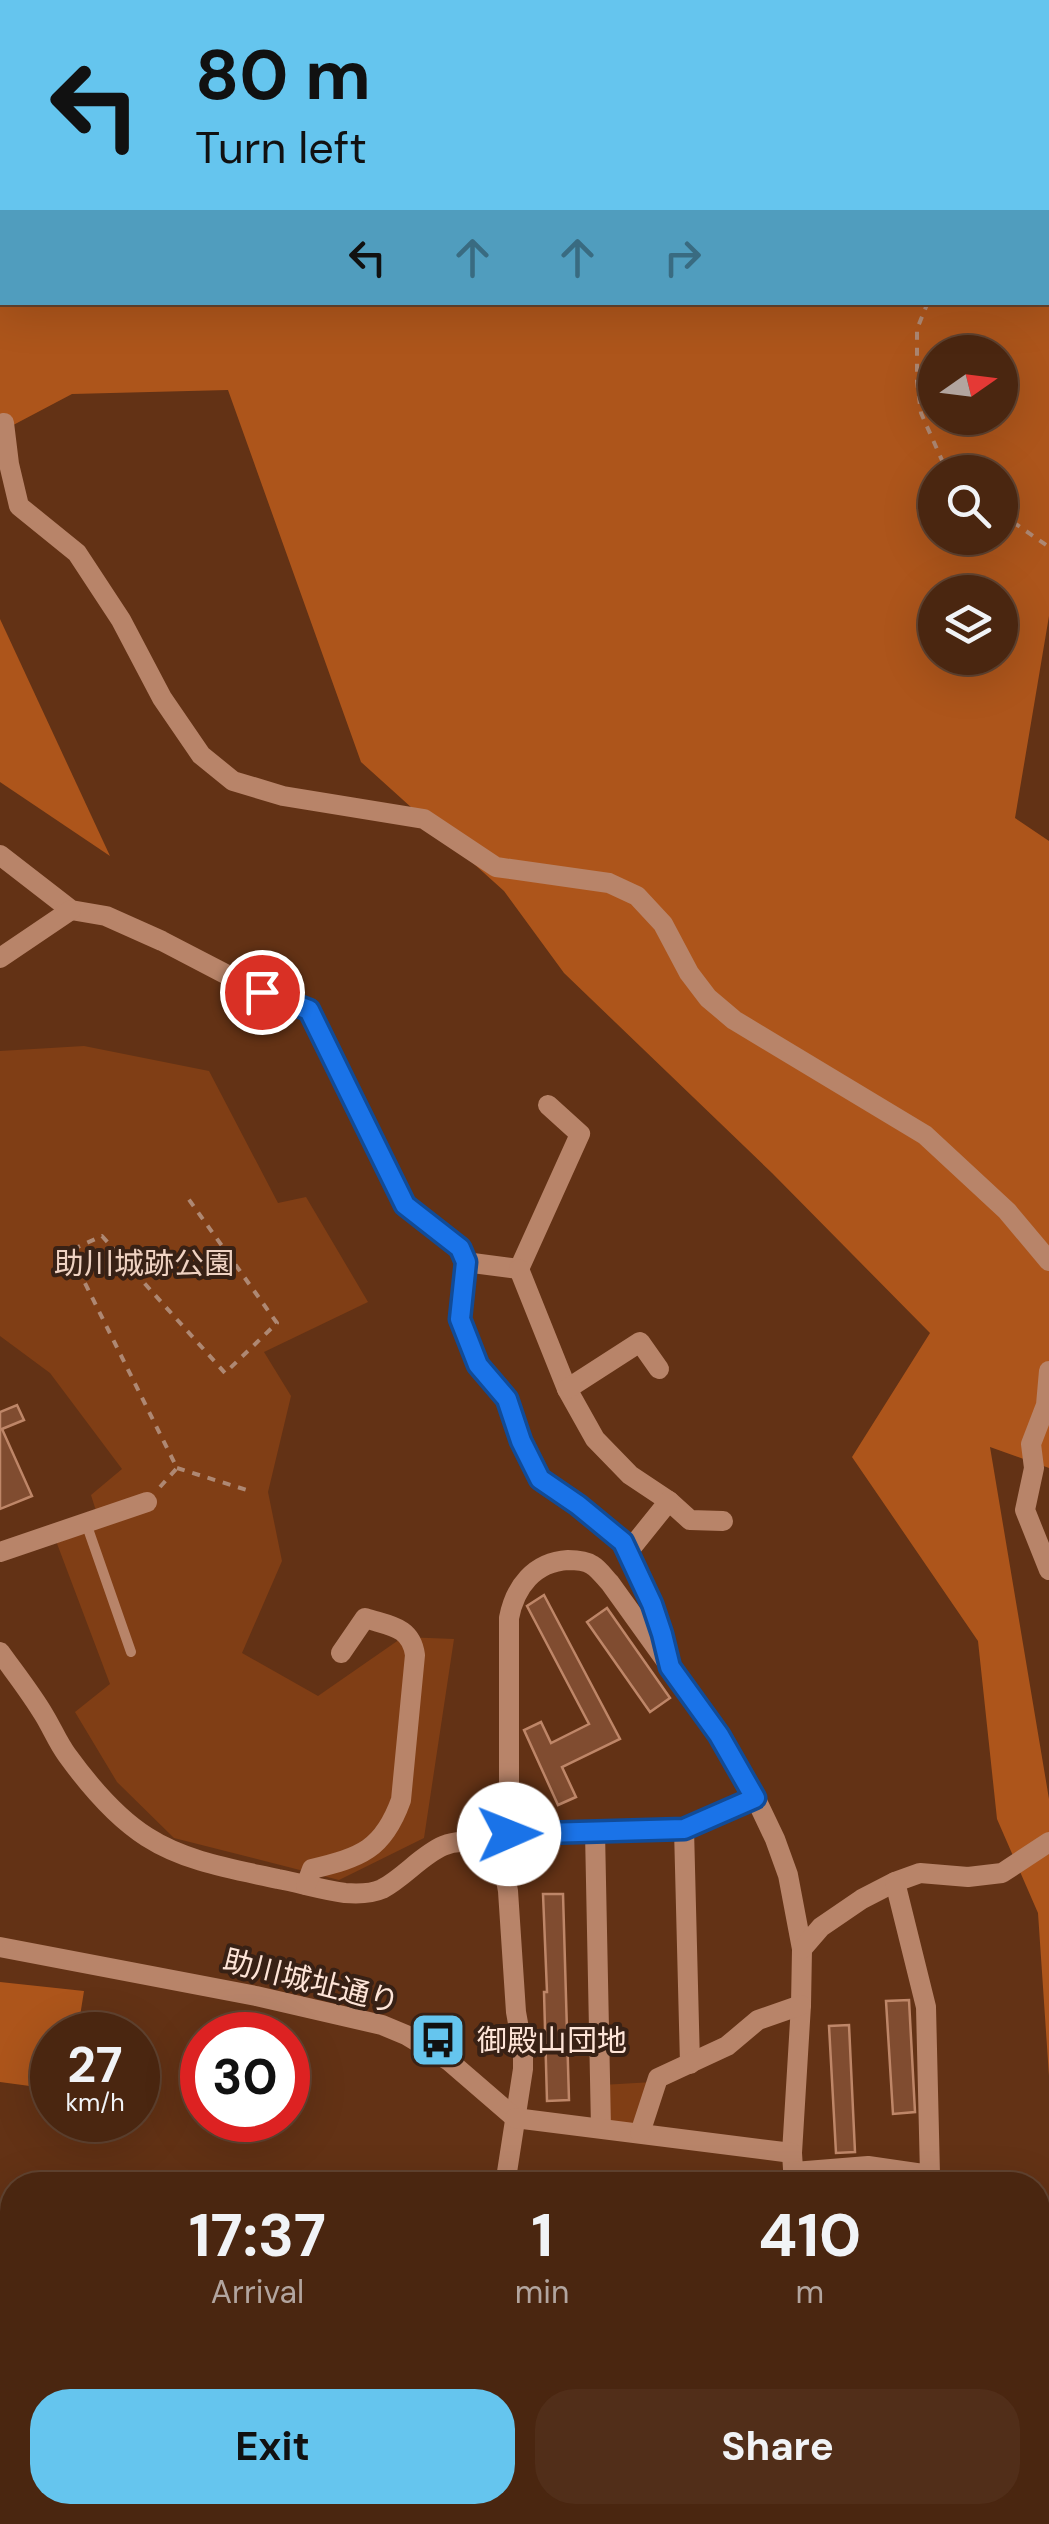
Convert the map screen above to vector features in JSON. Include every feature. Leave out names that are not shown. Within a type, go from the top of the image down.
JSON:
[{"type":"street","points":[[4,422],[19,506],[77,553],[121,620],[162,698],[202,755],[233,782],[283,796],[424,819],[496,867],[608,883],[637,896],[663,924],[689,973],[721,1009],[925,1135],[1008,1211],[1049,1261]]},
{"type":"street","points":[[0,855],[71,910],[106,916],[262,992],[309,1010],[405,1205],[460,1248],[466,1262],[460,1319],[478,1365],[507,1399],[521,1441],[540,1479],[623,1542],[652,1604],[670,1667]]},
{"type":"street","points":[[0,958],[71,910]]},
{"type":"street","points":[[548,1105],[580,1134],[519,1269],[567,1389],[595,1439],[630,1475],[669,1500],[690,1520],[723,1521]]},
{"type":"street","points":[[466,1262],[519,1269]]},
{"type":"street","points":[[567,1389],[640,1342],[659,1368]]},
{"type":"street","points":[[1049,1371],[1046,1405],[1031,1444],[1042,1471],[1025,1510],[1049,1570]]},
{"type":"street","points":[[628,1552],[669,1500]]},
{"type":"street","points":[[0,1552],[147,1502]]},
{"type":"street","points":[[507,2172],[523,2069],[506,1874],[509,1618],[512,1599],[522,1582],[554,1562],[573,1560],[592,1564],[610,1583],[719,1735],[776,1838],[788,1875],[802,1949],[793,2170]]},
{"type":"street","points":[[306,1885],[312,1869],[362,1855],[372,1848],[395,1816],[401,1800],[414,1642],[404,1631],[366,1618],[342,1654]]},
{"type":"street","points":[[0,1652],[44,1713],[65,1753],[103,1799],[147,1837],[199,1861],[346,1893],[371,1893],[385,1888],[440,1846],[456,1842],[485,1848],[506,1874]]},
{"type":"street","points":[[509,1834],[684,1829],[755,1798]]},
{"type":"street","points":[[684,1829],[690,2064]]},
{"type":"street","points":[[595,1832],[601,2128]]},
{"type":"street","points":[[802,1949],[821,1927],[895,1882],[920,1873],[968,1877],[1002,1872],[1049,1842]]},
{"type":"street","points":[[895,1882],[926,2007],[930,2172]]},
{"type":"street","name":"助川城址通り","points":[[0,1947],[256,1996],[382,2026],[406,2035],[449,2061],[516,2118]]},
{"type":"street","points":[[640,2133],[658,2078],[726,2046],[758,2020],[801,2005]]},
{"type":"street","points":[[516,2118],[640,2133],[793,2170],[868,2166],[909,2172]]},
{"type":"lane","points":[[86,1522],[131,1652]]},
{"type":"path","points":[[927,305],[917,329],[918,397],[940,455]]},
{"type":"path","points":[[1018,525],[1049,546]]},
{"type":"path","points":[[185,1194],[276,1323],[226,1373],[102,1236],[69,1251],[177,1468],[253,1492]]},
{"type":"path","points":[[147,1502],[177,1468]]},
{"type":"green space","name":"助川城跡公園","points":[[84,1046],[209,1071],[278,1203],[306,1197],[368,1302],[264,1352],[291,1396],[268,1492],[282,1561],[242,1653],[318,1696],[403,1637],[454,1639],[424,1838],[339,1880],[174,1838],[117,1782],[75,1712],[110,1684],[50,1525],[96,1511],[91,1495],[122,1469],[50,1373],[0,1336],[0,1051]]},
{"type":"green space","points":[[653,2082],[638,2131],[603,2127],[602,2085]]},
{"type":"shaded area","points":[[0,305],[1049,305],[1049,616],[1015,818],[1049,841],[1049,1468],[990,1447],[1049,1799],[1049,2076],[1038,1913],[997,1819],[978,1641],[852,1457],[930,1333],[772,1173],[564,973],[504,891],[361,762],[228,390],[72,394],[0,432]]},
{"type":"shaded area","points":[[0,619],[110,856],[0,782]]},
{"type":"shaded area","points":[[0,1982],[84,1991],[81,2012],[30,2012],[30,2086],[0,2082]]},
{"type":"building","points":[[17,1405],[24,1420],[2,1429],[32,1496],[0,1509],[0,1412]]},
{"type":"building","points":[[544,1595],[620,1739],[562,1767],[576,1797],[558,1805],[524,1730],[541,1722],[551,1743],[589,1724],[527,1606]]},
{"type":"building","points":[[607,1608],[670,1698],[650,1712],[587,1622]]},
{"type":"building","points":[[543,1894],[563,1894],[569,2100],[547,2101]]},
{"type":"building","points":[[909,2000],[915,2112],[893,2114],[886,2001]]},
{"type":"building","points":[[849,2025],[855,2152],[836,2153],[829,2026]]},
{"type":"place","name":"御殿山団地","points":[[438,2040]]},
{"type":"route","points":[[262,992],[309,1010],[405,1205],[460,1248],[466,1262],[460,1319],[478,1365],[507,1399],[521,1441],[540,1479],[623,1542],[652,1604],[670,1667],[719,1735],[755,1798],[684,1829],[509,1834]]}]
